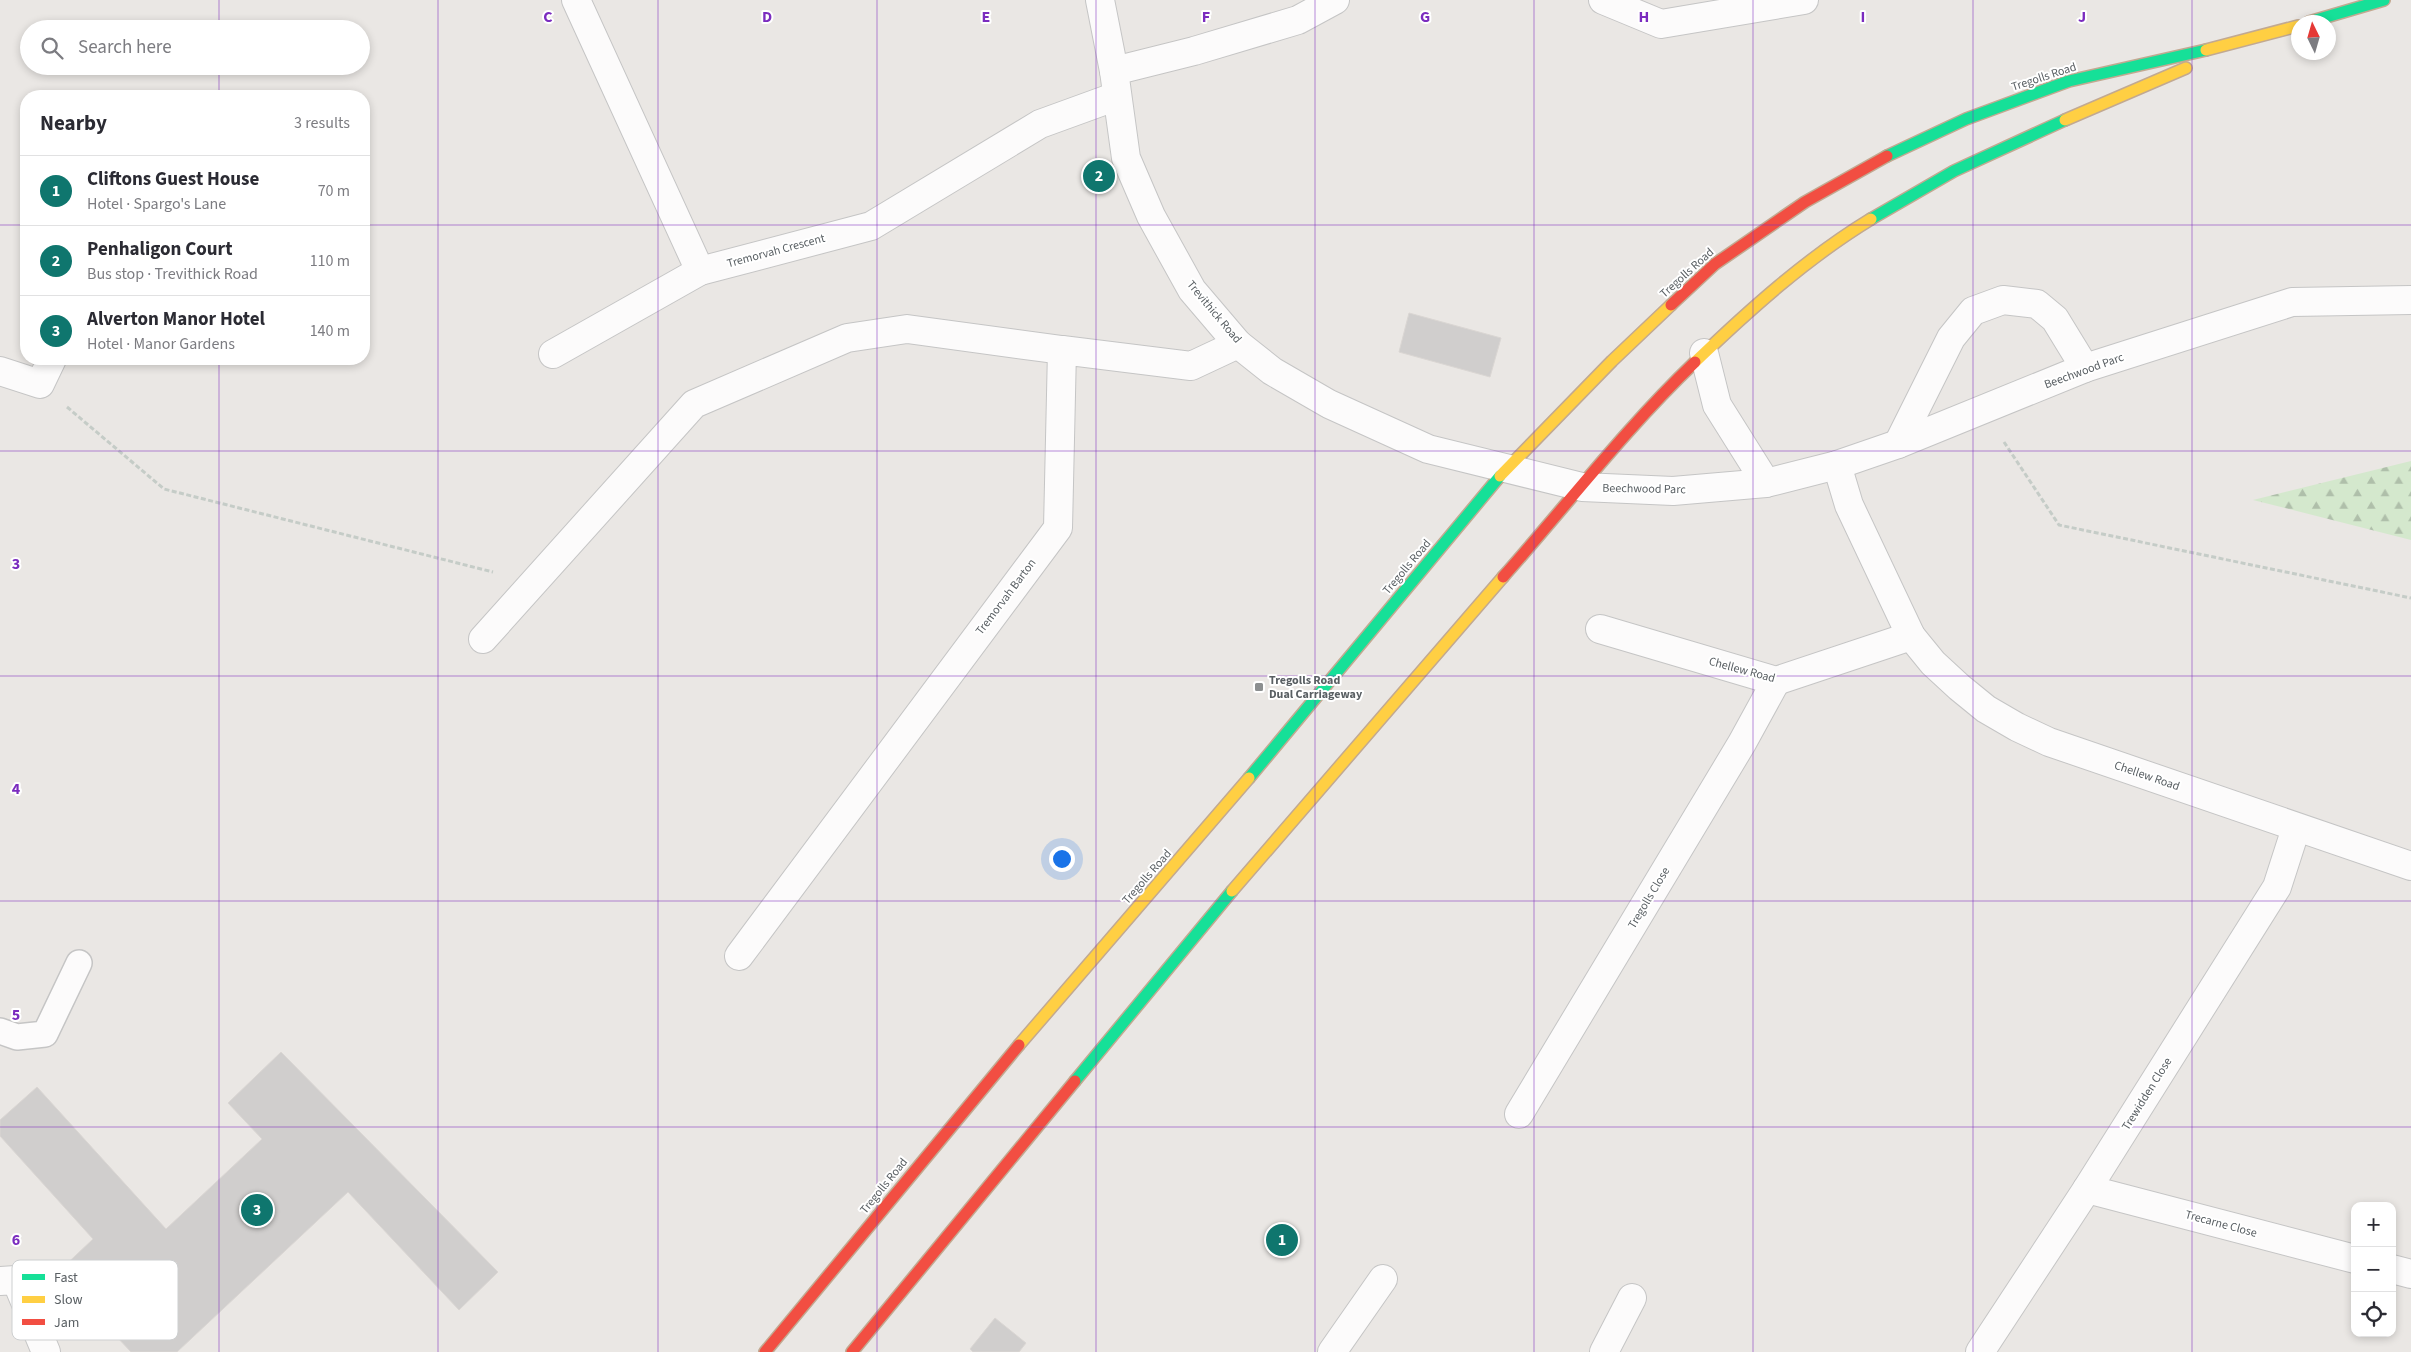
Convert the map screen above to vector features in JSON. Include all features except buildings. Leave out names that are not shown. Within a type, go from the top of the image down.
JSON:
[{"type":"highway","points":[[2333,15],[2384,0]]},
{"type":"highway","name":"Tregolls Road","points":[[765,1352],[978,1092],[1238,792],[1506,469],[1612,361],[1715,264],[1805,202],[1869,164],[1966,119],[2069,81],[2247,41],[2291,28]]},
{"type":"highway","name":"Tregolls Road","points":[[852,1352],[1292,822],[1441,646],[1582,487],[1633,424],[1704,353],[1767,297],[1828,249],[1914,192],[2021,139],[2247,41]]},
{"type":"street","points":[[576,0],[700,271]]},
{"type":"street","name":"Trevithick Road","points":[[1100,0],[1126,158],[1151,216],[1192,290],[1238,344],[1272,370],[1329,404],[1428,449],[1582,487]]},
{"type":"street","name":"Tremorvah Crescent","points":[[553,354],[700,271],[871,226],[1040,124],[1115,83],[1194,52],[1298,20],[1335,0]]},
{"type":"street","points":[[1603,0],[1661,24],[1804,0]]},
{"type":"street","points":[[1898,444],[1951,338],[1973,311],[2003,300],[2037,304],[2055,319],[2085,368]]},
{"type":"street","name":"Beechwood Parc","points":[[1582,487],[1673,491],[1766,483],[1837,465],[1898,444],[2085,368],[2292,302],[2411,300]]},
{"type":"street","points":[[483,639],[694,404],[847,338],[907,329],[1191,366],[1238,344]]},
{"type":"street","name":"Tremorvah Barton","points":[[739,956],[1058,528],[1062,350]]},
{"type":"street","points":[[1704,353],[1717,405],[1766,483]]},
{"type":"street","points":[[0,371],[40,384],[49,365]]},
{"type":"street","name":"Chellew Road","points":[[1837,465],[1849,505],[1911,636],[1933,663],[1958,687],[1986,709],[2017,727],[2049,742],[2411,866]]},
{"type":"street","name":"Chellew Road","points":[[1600,629],[1776,681],[1911,636]]},
{"type":"street","name":"Tregolls Close","points":[[1519,1114],[1742,743],[1776,681]]},
{"type":"street","name":"Trewidden Close","points":[[1980,1352],[2087,1190],[2277,887],[2296,828]]},
{"type":"street","name":"Trecarne Close","points":[[2087,1190],[2351,1258]]},
{"type":"street","points":[[2396,1270],[2411,1274]]},
{"type":"street","points":[[1332,1352],[1383,1279]]},
{"type":"street","points":[[1604,1352],[1632,1298]]},
{"type":"street","points":[[41,1340],[46,1352]]},
{"type":"lane","points":[[0,1031],[17,1037],[45,1034],[79,963]]},
{"type":"path","points":[[40,384],[164,489],[534,582]]},
{"type":"path","points":[[1983,410],[2059,525],[2411,598]]},
{"type":"green space","points":[[2411,461],[2411,540],[2253,500]]},
{"type":"traffic: fast","points":[[2333,15],[2384,0]]},
{"type":"traffic: fast","points":[[1887,156],[1966,119],[2069,81],[2206,50]]},
{"type":"traffic: fast","points":[[1871,219],[1954,171],[2065,120]]},
{"type":"traffic: fast","points":[[1249,778],[1500,476]]},
{"type":"traffic: fast","points":[[1075,1081],[1232,891]]},
{"type":"traffic: slow","points":[[2206,50],[2291,28]]},
{"type":"traffic: slow","points":[[2065,120],[2186,68]]},
{"type":"traffic: slow","points":[[1695,362],[1736,323],[1801,268],[1824,250],[1871,219]]},
{"type":"traffic: slow","points":[[1500,476],[1612,361],[1671,305]]},
{"type":"traffic: slow","points":[[1232,891],[1503,577]]},
{"type":"traffic: slow","points":[[1019,1045],[1249,778]]},
{"type":"traffic: jam","points":[[1671,305],[1715,264],[1805,202],[1887,156]]},
{"type":"traffic: jam","points":[[1503,577],[1620,440],[1695,362]]},
{"type":"traffic: jam","points":[[765,1352],[1019,1045]]},
{"type":"traffic: jam","points":[[852,1352],[1075,1081]]},
{"type":"place","name":"Penhaligon Court","points":[[1099,176]]},
{"type":"place","name":"Tregolls Road Dual Carriageway","points":[[1259,687]]},
{"type":"place","name":"Alverton Manor Hotel","points":[[257,1210]]},
{"type":"place","name":"Cliftons Guest House","points":[[1282,1240]]}]
